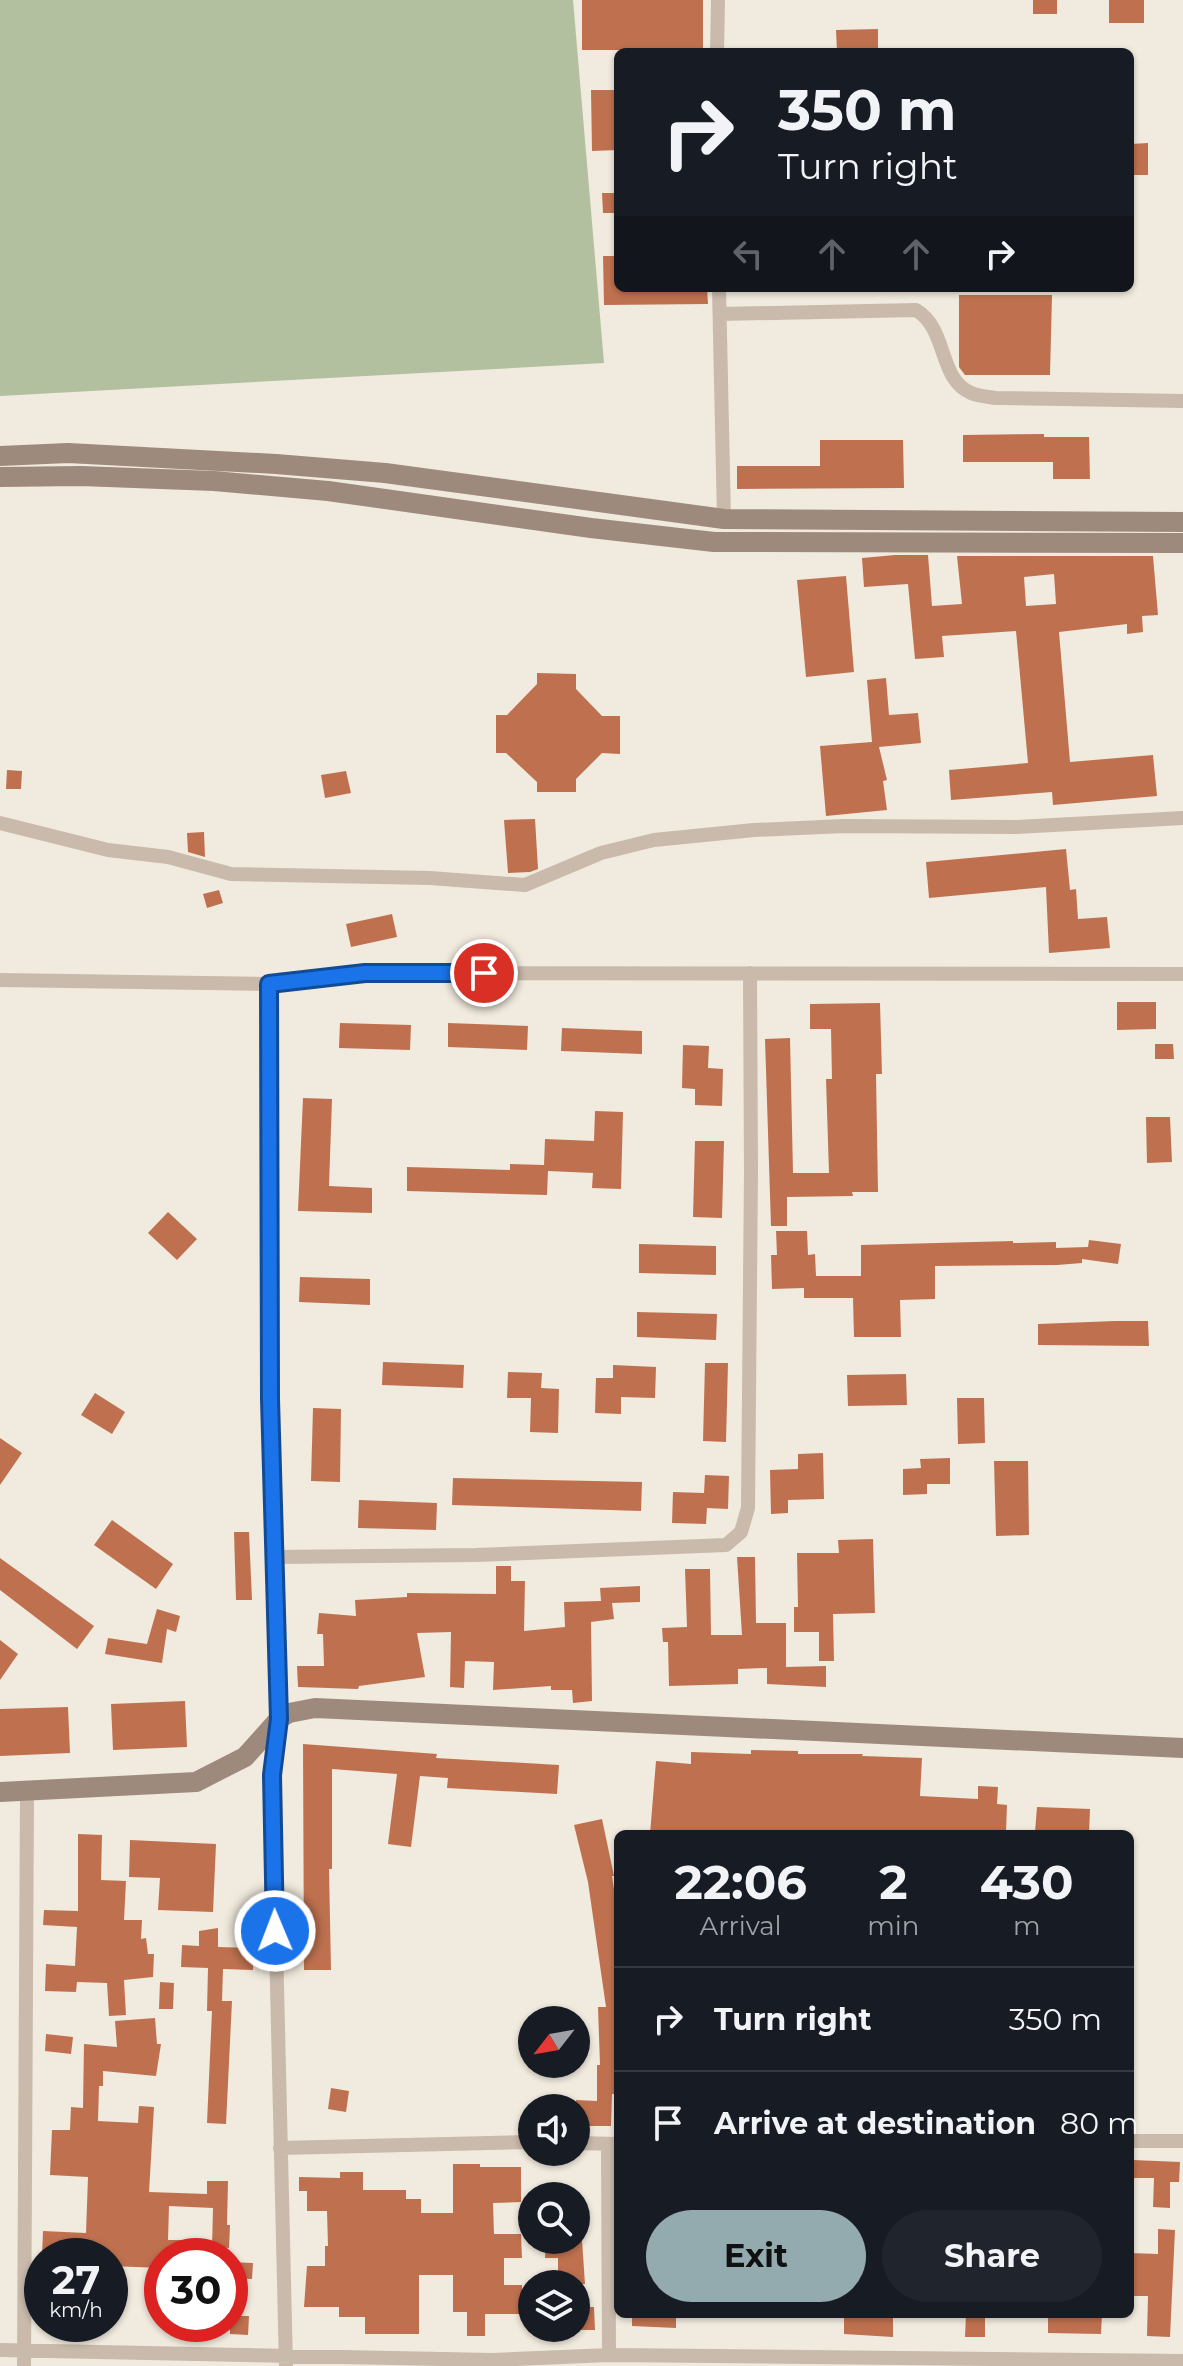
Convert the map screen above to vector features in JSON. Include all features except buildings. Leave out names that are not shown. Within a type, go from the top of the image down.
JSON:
[{"type":"street","points":[[717,48],[718,0]]},
{"type":"street","points":[[719,292],[724,519]]},
{"type":"street","points":[[720,314],[916,310],[927,317],[936,330],[953,378],[969,393],[996,398],[1183,401]]},
{"type":"street","points":[[0,456],[68,453],[370,472],[724,519],[1183,522]]},
{"type":"street","points":[[0,477],[110,477],[299,488],[714,542],[1183,543]]},
{"type":"street","points":[[0,823],[108,850],[168,857],[231,874],[430,878],[525,885],[601,853],[654,840],[844,826],[1016,827],[1183,818]]},
{"type":"street","points":[[0,980],[269,984],[365,973],[1183,974]]},
{"type":"street","points":[[273,1557],[476,1555],[726,1545],[741,1532],[748,1508],[750,973]]},
{"type":"street","points":[[269,984],[273,1557],[279,1719],[272,1775],[286,2362]]},
{"type":"street","points":[[0,1792],[196,1782],[245,1757],[279,1719],[289,1713],[315,1708],[1183,1748]]},
{"type":"street","points":[[24,2366],[27,1792]]},
{"type":"street","points":[[1134,2141],[1183,2141]]},
{"type":"street","points":[[280,2148],[518,2142]]},
{"type":"street","points":[[590,2143],[613,2144],[614,2180]]},
{"type":"street","points":[[618,2318],[619,2359]]},
{"type":"street","points":[[0,2350],[286,2362],[492,2363],[619,2359],[1183,2361]]},
{"type":"green space","points":[[0,0],[573,0],[604,363],[0,396]]},
{"type":"route","points":[[275,1931],[272,1775],[279,1719],[270,1399],[269,984],[365,973],[484,973]]}]
